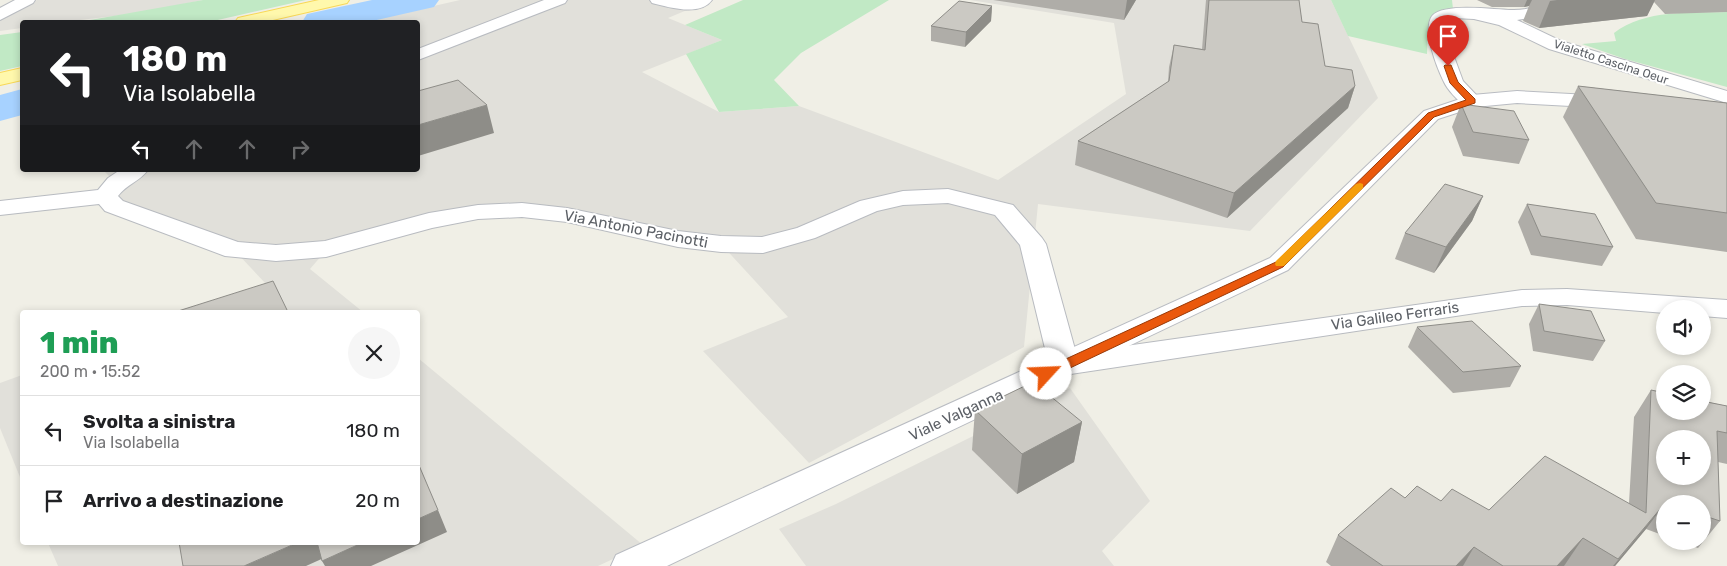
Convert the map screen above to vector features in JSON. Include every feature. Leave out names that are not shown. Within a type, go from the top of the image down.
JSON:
[{"type":"main road","points":[[253,20],[341,0]]},
{"type":"main road","points":[[0,79],[20,74]]},
{"type":"street","points":[[0,15],[27,0]]},
{"type":"street","points":[[420,54],[559,0]]},
{"type":"street","points":[[658,0],[686,6],[704,0]]},
{"type":"street","points":[[1472,101],[1454,83],[1437,35],[1439,19],[1442,16],[1471,13],[1517,15],[1543,12],[1549,10],[1550,0]]},
{"type":"street","name":"Vialetto Cascina Oeur","points":[[1471,13],[1505,21],[1555,45],[1726,104]]},
{"type":"street","name":"Viale Valganna","points":[[630,566],[1280,264],[1431,115],[1472,101],[1516,97],[1632,103]]},
{"type":"street","points":[[1680,106],[1726,104]]},
{"type":"street","points":[[0,208],[105,196],[116,183],[133,172]]},
{"type":"street","name":"Via Antonio Pacinotti","points":[[105,196],[114,206],[234,250],[276,253],[326,249],[429,221],[478,212],[522,210],[568,215],[678,239],[763,246],[806,233],[869,206],[903,198],[948,196],[1004,210],[1033,244],[1064,365]]},
{"type":"street","name":"Via Galileo Ferraris","points":[[1064,365],[1522,298],[1567,297],[1727,310]]},
{"type":"shaded area","points":[[37,0],[203,0],[140,13],[80,20],[20,20],[20,28],[0,31],[0,21]]},
{"type":"shaded area","points":[[460,0],[711,0],[668,18],[722,40],[642,72],[719,112],[799,106],[998,180],[1126,94],[1114,23],[970,0],[1331,0],[1378,98],[1250,231],[1038,204],[1024,347],[809,463],[703,351],[788,317],[721,244],[522,210],[329,247],[310,269],[361,310],[195,310],[266,284],[234,250],[114,206],[116,183],[105,172],[420,172],[420,20],[373,20]]},
{"type":"shaded area","points":[[420,360],[643,545],[598,566],[58,566],[49,545],[420,545]]},
{"type":"shaded area","points":[[20,376],[20,477],[0,428],[0,383]]},
{"type":"shaded area","points":[[1070,388],[1150,501],[1102,551],[1114,566],[806,566],[779,529],[836,504]]},
{"type":"green space","points":[[203,0],[306,0],[218,20],[90,20]]},
{"type":"green space","points":[[743,0],[889,0],[801,53],[774,80],[799,106],[719,112],[686,54],[722,40],[685,25]]},
{"type":"green space","points":[[1331,0],[1452,0],[1455,27],[1428,24],[1427,54],[1348,36]]},
{"type":"green space","points":[[1727,12],[1727,87],[1625,59],[1582,44],[1616,41],[1614,33],[1626,25],[1654,16]]},
{"type":"green space","points":[[20,32],[20,66],[0,71],[0,35]]},
{"type":"building","points":[[1209,0],[1299,0],[1302,22],[1318,24],[1325,66],[1352,70],[1355,86],[1234,193],[1078,141],[1169,81],[1174,45],[1205,50]]},
{"type":"building","points":[[959,1],[992,6],[966,32],[931,26]]},
{"type":"building","points":[[458,80],[487,105],[420,124],[420,90]]},
{"type":"building","points":[[1578,86],[1727,103],[1727,213],[1656,203]]},
{"type":"building","points":[[1461,104],[1514,111],[1529,140],[1473,132]]},
{"type":"building","points":[[1445,184],[1483,196],[1446,247],[1405,233]]},
{"type":"building","points":[[1527,204],[1595,214],[1613,247],[1541,236]]},
{"type":"building","points":[[273,281],[287,310],[181,310]]},
{"type":"building","points":[[1539,304],[1591,311],[1605,341],[1544,331]]},
{"type":"building","points":[[1472,321],[1521,366],[1463,372],[1417,327]]},
{"type":"building","points":[[1033,382],[1082,422],[1022,454],[975,410]]},
{"type":"building","points":[[1651,390],[1656,391],[1656,420],[1711,420],[1711,403],[1727,406],[1727,433],[1717,431],[1720,521],[1711,518],[1711,495],[1656,495],[1656,514],[1618,559],[1583,538],[1557,566],[1503,566],[1474,547],[1456,566],[1383,566],[1338,535],[1391,488],[1405,498],[1417,486],[1441,501],[1452,489],[1489,510],[1545,456],[1646,513]]},
{"type":"building","points":[[420,468],[438,510],[420,518]]},
{"type":"building","points":[[180,545],[292,545],[244,566],[183,566]]},
{"type":"building","points":[[318,545],[357,545],[322,561]]},
{"type":"waterway","points":[[329,20],[422,0]]},
{"type":"waterway","points":[[0,108],[20,103]]},
{"type":"slow traffic","points":[[1280,264],[1360,186]]},
{"type":"route","points":[[1046,374],[1280,264],[1431,115],[1472,101],[1454,83],[1448,66]]}]
